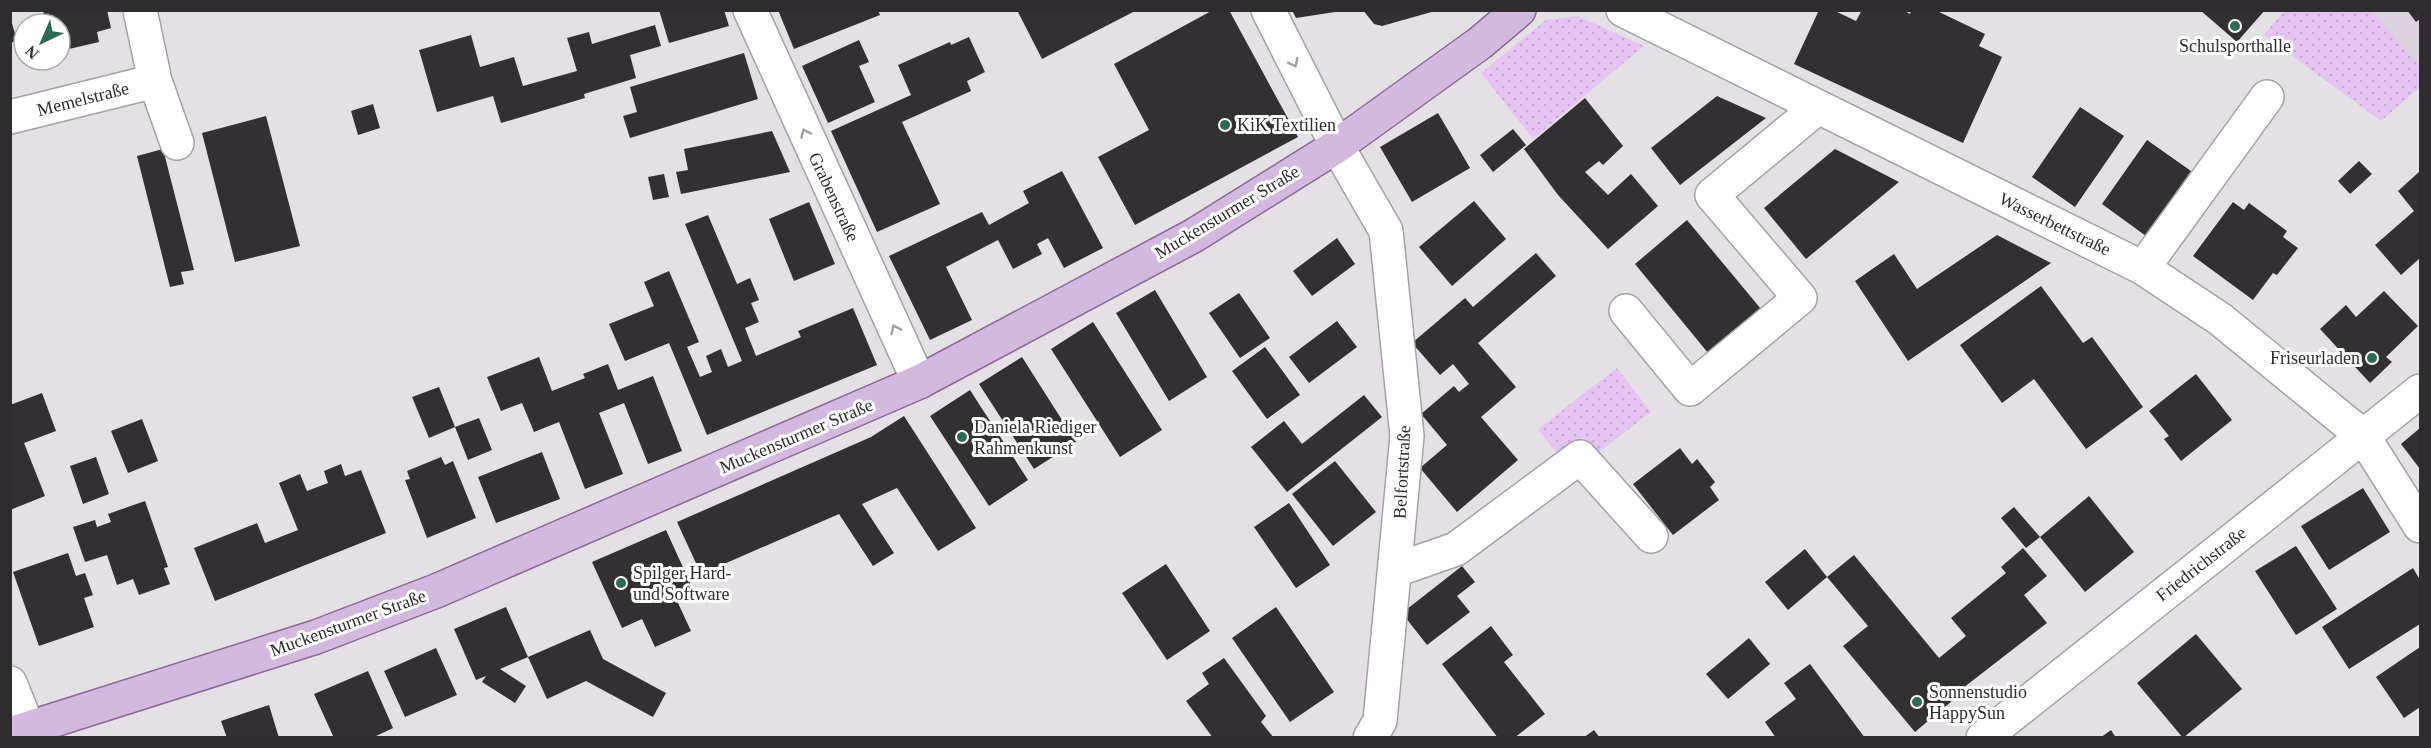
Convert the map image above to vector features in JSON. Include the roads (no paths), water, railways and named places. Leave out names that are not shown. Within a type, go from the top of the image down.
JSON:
[{"type":"main road","name":"Muckensturmer Straße","points":[[19,731],[316,637],[425,595],[919,382],[1193,236],[1337,146],[1480,43],[1519,10]]},
{"type":"street","points":[[140,10],[155,81],[177,143]]},
{"type":"street","name":"Grabenstraße","points":[[750,10],[919,382]]},
{"type":"street","name":"Belfortstraße","points":[[1268,10],[1337,146],[1386,231],[1407,436],[1382,732]]},
{"type":"street","name":"Wasserbettstraße","points":[[1623,10],[2143,268],[2220,319],[2363,436],[2421,526]]},
{"type":"street","name":"Memelstraße","points":[[10,117],[155,81]]},
{"type":"street","points":[[2143,268],[2267,97]]},
{"type":"street","points":[[1626,311],[1690,389],[1800,298],[1712,195],[1817,108]]},
{"type":"street","name":"Friedrichstraße","points":[[1996,733],[2421,391]]},
{"type":"street","points":[[1396,570],[1456,549],[1580,457],[1651,536]]},
{"type":"street","points":[[10,683],[19,731]]},
{"type":"place","name":"Schulsporthalle","points":[[2235,26]]},
{"type":"place","name":"KiK Textilien","points":[[1225,125]]},
{"type":"place","name":"Friseurladen","points":[[2372,358]]},
{"type":"place","name":"Daniela Riediger Rahmenkunst","points":[[962,437]]},
{"type":"place","name":"Spilger Hard- und Software","points":[[621,583]]},
{"type":"place","name":"Sonnenstudio HappySun","points":[[1917,702]]}]
